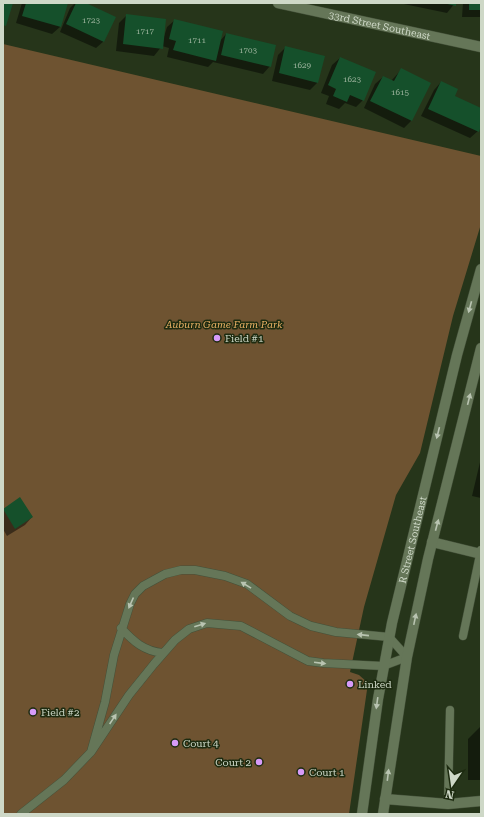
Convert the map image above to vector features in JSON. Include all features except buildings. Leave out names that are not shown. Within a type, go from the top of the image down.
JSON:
[{"type":"street","name":"33rd Street Southeast","points":[[278,3],[299,6],[481,47]]},
{"type":"street","name":"R Street Southeast","points":[[362,814],[383,666],[389,637],[457,355],[481,269]]},
{"type":"street","name":"R Street Southeast","points":[[383,814],[407,657],[432,542],[481,348]]},
{"type":"street","points":[[432,542],[481,553]]},
{"type":"street","points":[[385,799],[448,804],[481,801]]},
{"type":"lane","points":[[463,636],[481,553]]},
{"type":"lane","points":[[22,814],[64,780],[91,752],[129,694],[163,653],[189,629],[207,623],[222,623],[241,626],[308,661],[383,666],[407,657],[389,637],[320,629],[290,616],[252,588],[238,580],[194,570],[181,570],[165,574],[143,586],[135,594],[121,628],[105,702],[91,752]]},
{"type":"lane","points":[[121,628],[139,645],[151,651],[163,653]]},
{"type":"lane","points":[[448,804],[450,710]]},
{"type":"green space","name":"Auburn Game Farm Park","points":[[3,44],[481,156],[481,224],[453,316],[420,453],[396,495],[364,607],[350,672],[359,675],[368,683],[349,814],[3,814]]},
{"type":"place","name":"Field #1","points":[[217,338]]},
{"type":"place","name":"Linked","points":[[350,684]]},
{"type":"place","name":"Field #2","points":[[33,712]]},
{"type":"place","name":"Court 4","points":[[175,743]]},
{"type":"place","name":"Court 2","points":[[259,762]]},
{"type":"place","name":"Court 1","points":[[301,772]]}]
